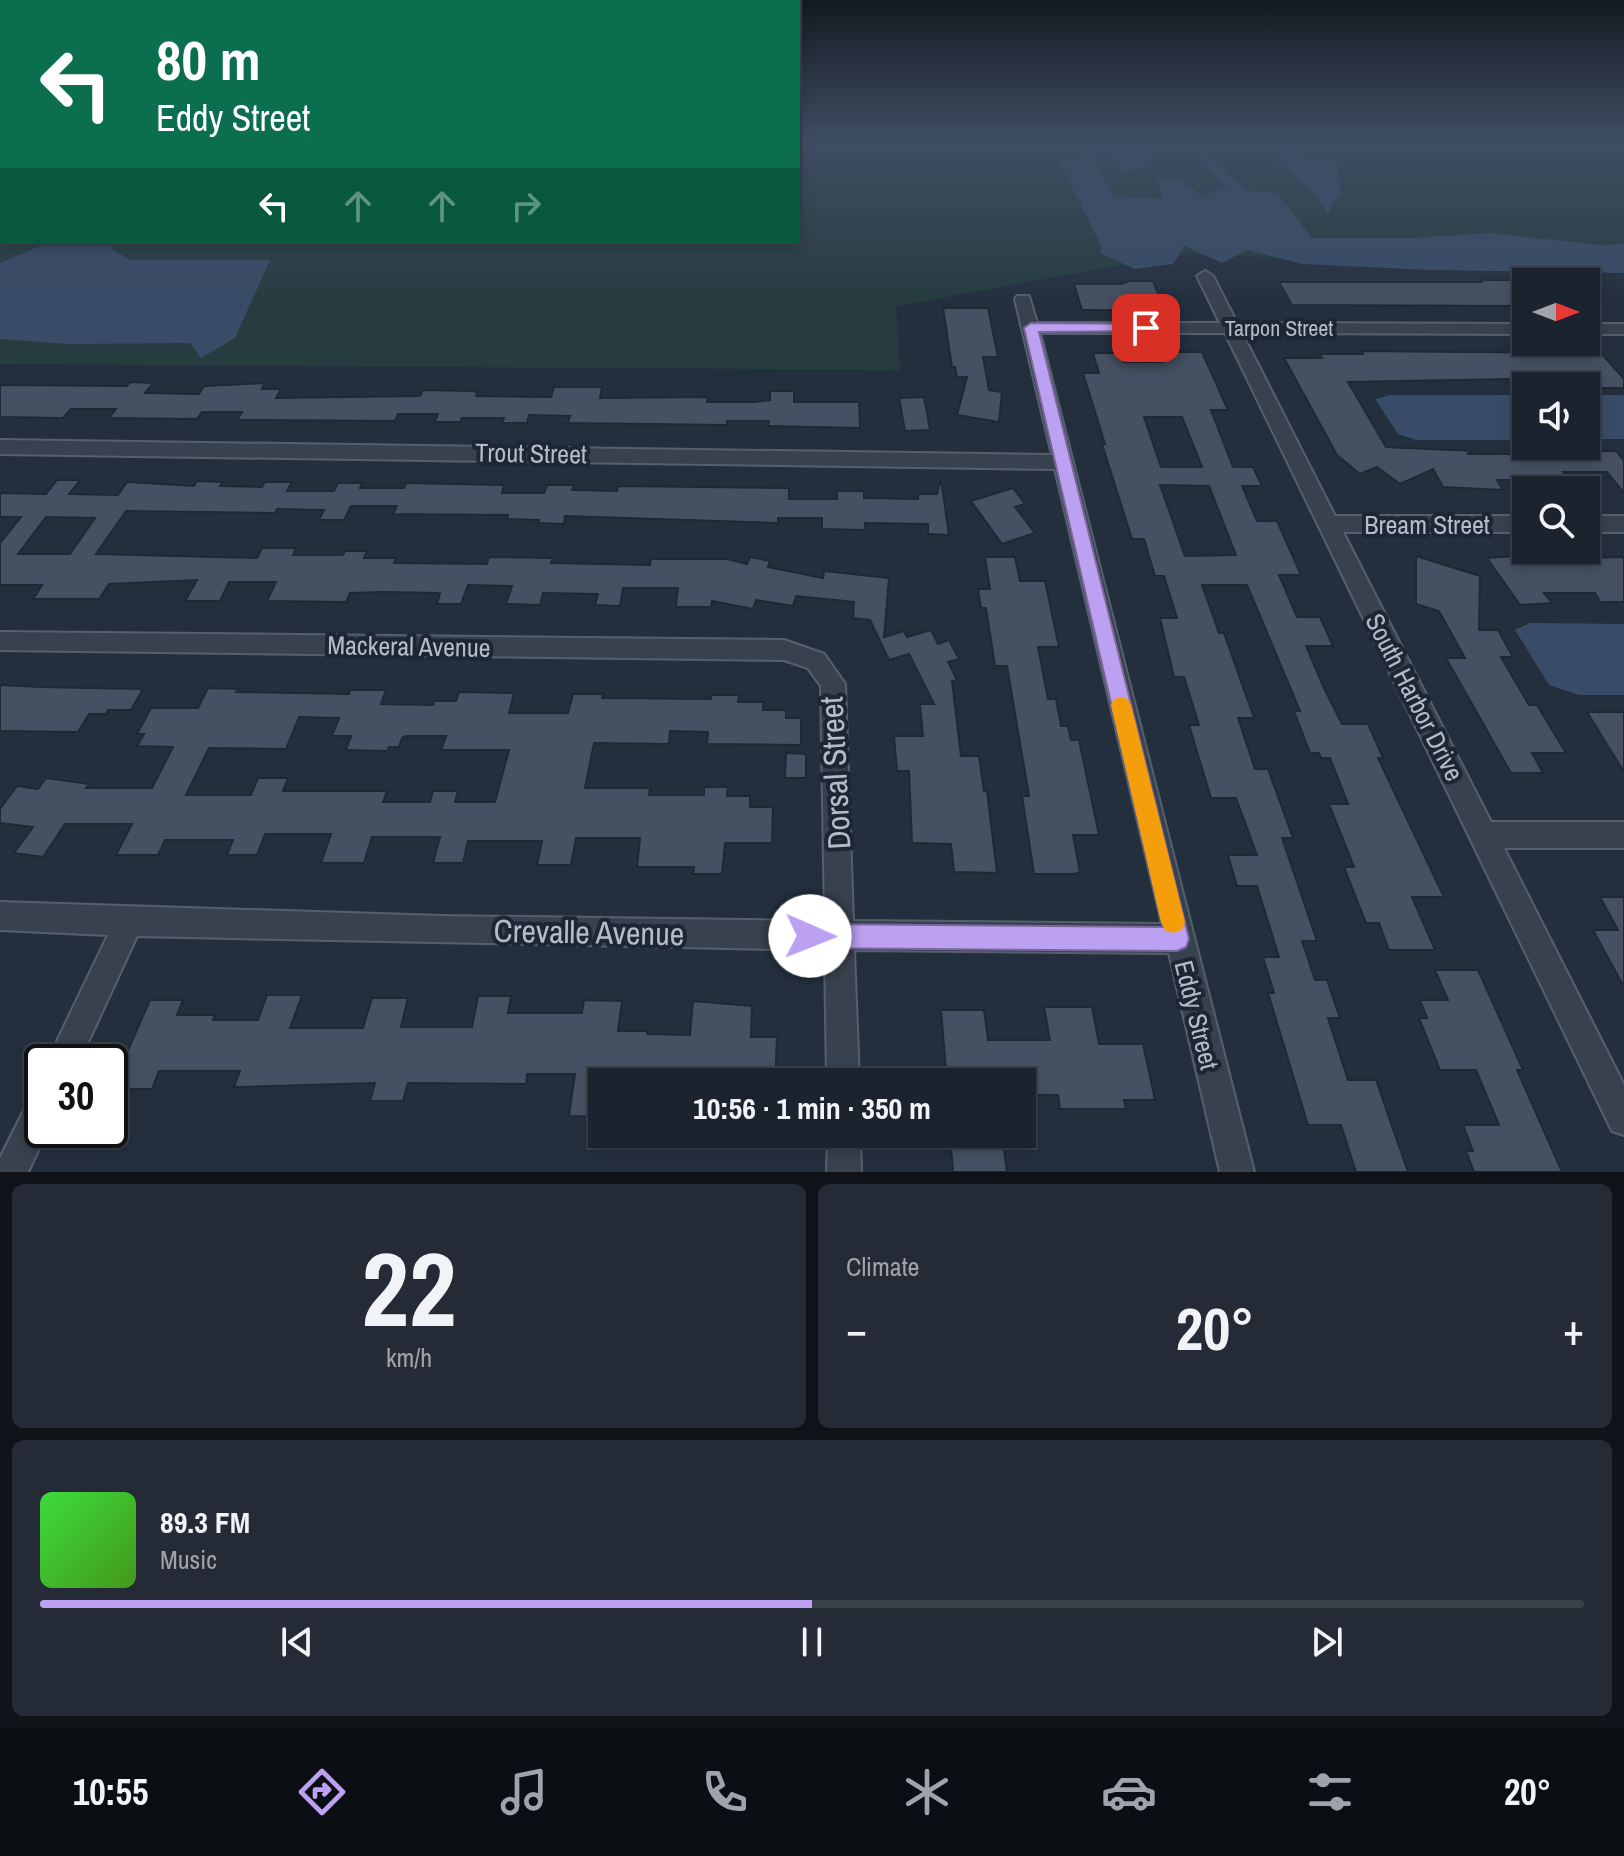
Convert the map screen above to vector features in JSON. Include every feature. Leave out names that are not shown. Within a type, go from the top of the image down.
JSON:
[{"type":"street","name":"South Harbor Drive","points":[[1205,276],[1624,1119]]},
{"type":"street","name":"Eddy Street","points":[[1023,299],[1177,939],[1237,1172]]},
{"type":"street","name":"Tarpon Street","points":[[1031,328],[1512,329]]},
{"type":"street","points":[[1600,329],[1624,329]]},
{"type":"street","name":"Trout Street","points":[[0,447],[1062,462]]},
{"type":"street","name":"Bream Street","points":[[1327,524],[1512,524]]},
{"type":"street","points":[[1600,524],[1624,524]]},
{"type":"street","name":"Mackeral Avenue","points":[[0,641],[784,650],[816,661]]},
{"type":"street","name":"Dorsal Street","points":[[816,661],[833,684],[843,1068]]},
{"type":"street","points":[[1484,835],[1624,835]]},
{"type":"street","name":"Crevalle Avenue","points":[[0,916],[129,922],[841,937],[1177,939]]},
{"type":"street","points":[[71,1044],[129,922]]},
{"type":"street","points":[[11,1172],[24,1145]]},
{"type":"street","points":[[844,1148],[844,1172]]},
{"type":"green space","points":[[800,196],[1624,196],[1624,270],[1182,254],[896,306],[900,370],[0,364],[0,244],[800,244]]},
{"type":"water","points":[[1076,196],[1163,199],[1162,196],[1279,196],[1312,238],[1412,238],[1490,233],[1601,245],[1624,244],[1624,273],[1600,273],[1600,268],[1512,268],[1512,271],[1303,264],[1247,250],[1222,263],[1185,246],[1173,264],[1135,269],[1100,253],[1101,246]]},
{"type":"water","points":[[1315,196],[1338,196],[1328,213]]},
{"type":"water","points":[[39,244],[115,244],[111,248],[130,260],[270,260],[235,338],[201,358],[190,343],[69,344],[0,339],[0,263],[38,247]]},
{"type":"water","points":[[1390,395],[1512,395],[1512,440],[1417,440],[1398,434],[1375,399]]},
{"type":"water","points":[[1600,395],[1624,395],[1624,439],[1600,439]]},
{"type":"water","points":[[1530,623],[1624,624],[1624,695],[1579,695],[1549,685],[1515,630]]},
{"type":"building","points":[[1512,280],[1512,306],[1292,305],[1279,282]]},
{"type":"building","points":[[1153,281],[1165,310],[1082,310],[1074,284],[1122,284]]},
{"type":"building","points":[[943,308],[988,308],[998,357],[983,357],[989,390],[1002,392],[999,422],[957,415],[967,377],[957,377],[955,367],[952,367]]},
{"type":"building","points":[[1361,351],[1512,352],[1512,356],[1600,356],[1601,353],[1624,379],[1624,388],[1602,388],[1600,372],[1512,372],[1512,379],[1348,382],[1386,447],[1474,451],[1467,454],[1512,454],[1512,460],[1600,460],[1600,451],[1616,451],[1624,461],[1624,493],[1607,472],[1512,476],[1512,480],[1497,480],[1503,490],[1443,487],[1433,469],[1400,484],[1377,467],[1360,474],[1337,455],[1284,358],[1363,354]]},
{"type":"building","points":[[1158,352],[1202,352],[1228,410],[1211,410],[1233,467],[1253,467],[1262,486],[1242,486],[1257,521],[1277,521],[1301,575],[1279,575],[1297,617],[1320,617],[1333,646],[1306,646],[1324,688],[1342,724],[1368,724],[1383,758],[1378,758],[1444,897],[1412,897],[1435,950],[1389,950],[1379,923],[1366,923],[1344,867],[1354,867],[1329,804],[1348,804],[1330,758],[1310,753],[1294,711],[1300,711],[1247,585],[1202,585],[1219,633],[1224,633],[1254,718],[1238,718],[1255,769],[1268,769],[1293,838],[1282,838],[1317,941],[1302,941],[1315,980],[1327,980],[1340,1018],[1328,1018],[1348,1080],[1376,1080],[1408,1172],[1356,1172],[1341,1125],[1308,1125],[1268,993],[1274,993],[1263,957],[1279,957],[1257,886],[1237,886],[1228,855],[1257,855],[1236,798],[1211,798],[1189,725],[1199,725],[1184,677],[1174,677],[1160,618],[1177,618],[1164,576],[1155,576],[1144,539],[1132,539],[1083,373],[1099,373],[1093,353],[1121,353],[1124,362],[1162,362]],"holes":[[[1144,417],[1182,417],[1202,467],[1161,467]],[[1160,485],[1209,486],[1236,555],[1185,556]]]},
{"type":"building","points":[[130,382],[153,383],[145,393],[199,394],[204,386],[265,383],[262,389],[281,389],[276,398],[420,396],[423,390],[473,391],[477,392],[476,396],[551,397],[554,387],[602,387],[600,398],[708,397],[707,402],[754,402],[770,400],[770,391],[794,391],[794,402],[859,402],[860,428],[768,426],[769,421],[727,421],[727,425],[568,423],[570,416],[529,415],[527,423],[502,423],[504,418],[462,418],[460,422],[435,422],[438,414],[398,414],[395,421],[237,420],[242,412],[202,412],[197,419],[109,418],[116,409],[71,409],[63,418],[0,417],[0,385],[127,386]]},
{"type":"building","points":[[924,397],[930,430],[905,431],[899,398]]},
{"type":"building","points":[[941,479],[949,535],[928,534],[928,524],[865,523],[865,530],[822,529],[822,518],[778,518],[778,523],[565,516],[564,524],[507,519],[508,515],[393,514],[397,506],[351,506],[344,520],[319,520],[324,510],[277,509],[275,513],[126,511],[96,554],[257,558],[262,548],[296,548],[293,555],[343,555],[345,551],[367,551],[364,558],[396,558],[394,563],[487,564],[489,557],[553,558],[551,563],[650,565],[651,559],[727,559],[747,564],[750,557],[770,561],[768,567],[823,578],[824,571],[889,578],[884,637],[904,631],[907,637],[931,630],[938,644],[949,640],[959,659],[948,662],[957,680],[952,681],[961,756],[979,756],[984,791],[987,791],[997,873],[954,872],[951,844],[912,843],[909,771],[897,771],[894,736],[923,736],[920,704],[934,704],[909,654],[889,660],[870,620],[853,618],[854,602],[796,596],[793,606],[756,600],[753,609],[712,601],[711,607],[676,607],[678,588],[623,588],[620,606],[595,605],[598,594],[543,593],[540,605],[506,604],[512,586],[468,585],[461,604],[437,604],[440,593],[383,592],[350,593],[346,602],[267,601],[276,582],[229,582],[220,601],[185,601],[197,580],[109,584],[99,599],[33,599],[42,585],[0,585],[0,543],[21,517],[0,517],[0,493],[46,494],[57,480],[80,480],[69,494],[118,495],[127,482],[194,486],[197,481],[223,482],[220,486],[262,487],[265,482],[292,482],[287,491],[334,491],[338,483],[362,483],[360,488],[404,488],[406,483],[504,485],[502,493],[544,493],[547,485],[574,485],[572,490],[617,491],[618,486],[789,488],[789,499],[837,499],[837,491],[864,491],[864,498],[918,499],[918,494],[937,494]],"holes":[[[46,517],[95,518],[70,554],[18,554]]]},
{"type":"building","points":[[1013,488],[1025,504],[1015,507],[1035,533],[1002,544],[971,501]]},
{"type":"building","points":[[1416,556],[1480,576],[1479,630],[1498,630],[1513,657],[1501,657],[1529,705],[1537,705],[1566,753],[1532,753],[1543,773],[1511,773],[1446,658],[1465,658],[1439,611],[1416,604]]},
{"type":"building","points":[[1512,556],[1512,564],[1600,564],[1600,557],[1624,557],[1624,602],[1600,602],[1595,593],[1544,593],[1552,603],[1520,605],[1487,558]]},
{"type":"building","points":[[985,557],[1015,557],[1020,581],[1045,581],[1059,647],[1038,647],[1048,699],[1056,699],[1061,726],[1068,726],[1071,740],[1079,740],[1099,835],[1073,835],[1080,872],[1074,874],[1034,874],[1022,796],[1029,796],[1007,666],[995,666],[986,608],[981,608],[978,589],[990,589]]},
{"type":"building","points":[[0,685],[143,689],[131,710],[89,714],[78,732],[0,731]]},
{"type":"building","points":[[208,688],[238,689],[236,692],[349,694],[350,690],[386,690],[381,704],[433,705],[434,701],[456,701],[459,692],[514,693],[509,713],[568,713],[573,694],[603,694],[602,698],[711,699],[711,695],[739,695],[738,702],[763,702],[763,710],[786,710],[786,718],[801,718],[801,745],[707,744],[708,732],[670,731],[669,744],[594,743],[585,788],[650,788],[649,795],[704,795],[704,787],[728,787],[727,796],[750,796],[750,807],[773,807],[772,843],[725,843],[722,874],[693,874],[694,867],[637,867],[640,838],[576,838],[571,865],[537,865],[542,841],[468,841],[463,863],[433,863],[440,837],[372,837],[364,863],[321,863],[331,834],[265,834],[257,855],[227,855],[233,840],[165,840],[158,855],[116,855],[132,824],[65,824],[43,857],[14,853],[33,827],[0,823],[0,809],[17,786],[38,789],[46,778],[89,784],[86,788],[152,788],[173,747],[137,746],[144,734],[137,734],[151,708],[198,708]],"holes":[[[299,717],[339,718],[332,736],[351,736],[346,750],[387,751],[389,747],[399,747],[406,736],[446,736],[441,750],[509,750],[495,802],[455,802],[458,791],[433,791],[430,802],[383,802],[387,791],[283,791],[288,778],[258,778],[251,795],[186,795],[209,748],[286,749]]]},
{"type":"building","points":[[1587,712],[1624,712],[1624,772]]},
{"type":"building","points":[[786,753],[806,754],[806,778],[785,778]]},
{"type":"building","points":[[1600,897],[1624,897],[1624,987],[1593,930],[1618,930]]},
{"type":"building","points":[[1435,970],[1478,970],[1523,1070],[1517,1070],[1562,1172],[1474,1172],[1466,1151],[1473,1151],[1463,1125],[1499,1125],[1476,1070],[1440,1070],[1419,1018],[1427,1018],[1420,1000],[1448,1000]]},
{"type":"building","points":[[267,995],[302,995],[290,1028],[363,1028],[372,998],[408,998],[401,1027],[472,1027],[478,996],[511,996],[508,1013],[582,1013],[584,1000],[622,1001],[618,1031],[690,1035],[693,1001],[752,1006],[751,1037],[777,1037],[776,1068],[588,1068],[588,1117],[569,1116],[575,1074],[527,1074],[526,1084],[408,1083],[403,1101],[370,1101],[375,1083],[234,1087],[240,1071],[159,1071],[152,1089],[128,1089],[128,1050],[150,1000],[183,1000],[177,1015],[215,1015],[213,1020],[258,1020]]},
{"type":"building","points":[[1044,1007],[1092,1007],[1099,1044],[1143,1044],[1155,1100],[1124,1100],[1126,1109],[1060,1109],[1058,1095],[1036,1095],[1036,1068],[946,1068],[941,1010],[984,1010],[988,1040],[1050,1040]]},
{"type":"building","points":[[951,1148],[1004,1148],[1007,1172],[953,1172]]},
{"type":"waterway","points":[[1242,196],[1258,212]]},
{"type":"slow traffic","points":[[1121,705],[1173,922]]},
{"type":"route","points":[[810,936],[1177,939],[1031,328],[1146,328]]}]
